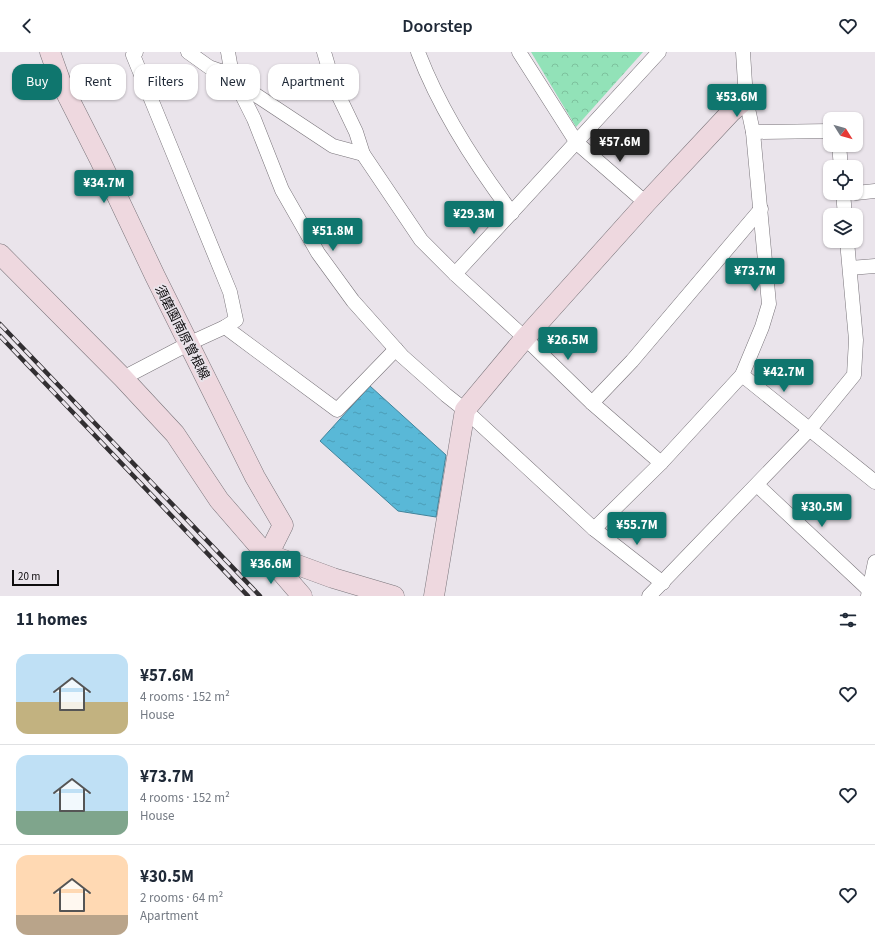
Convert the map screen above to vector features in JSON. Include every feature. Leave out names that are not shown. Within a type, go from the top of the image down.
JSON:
[{"type":"street","name":"須磨園南原曽根線","points":[[50,52],[61,83],[100,160],[155,276],[190,343],[255,476],[283,525],[273,545],[264,552]]},
{"type":"street","points":[[124,378],[236,320],[230,292],[133,55],[136,52]]},
{"type":"street","points":[[188,52],[206,65]]},
{"type":"street","points":[[228,52],[230,64]]},
{"type":"street","points":[[324,52],[334,86],[356,132],[363,154],[421,240],[592,403],[661,463]]},
{"type":"street","points":[[418,52],[439,97],[465,145],[490,184],[512,213]]},
{"type":"street","points":[[519,52],[577,143],[646,203]]},
{"type":"street","points":[[455,274],[659,52]]},
{"type":"street","points":[[594,529],[661,463],[742,375],[762,327],[769,304],[753,132],[746,99],[743,52]]},
{"type":"street","points":[[260,98],[333,146],[363,154]]},
{"type":"street","points":[[434,596],[465,410],[525,338],[646,203],[730,112],[746,99]]},
{"type":"street","points":[[244,100],[254,119],[282,190],[318,253],[353,301],[396,348],[446,395],[465,410],[594,529],[663,583]]},
{"type":"street","points":[[753,132],[823,132]]},
{"type":"street","points":[[863,192],[875,191]]},
{"type":"street","points":[[592,403],[632,361],[761,209]]},
{"type":"street","points":[[649,596],[810,430],[854,375],[856,340],[848,248]]},
{"type":"street","points":[[0,254],[124,378],[175,434],[219,500],[302,596]]},
{"type":"street","points":[[850,268],[875,266]]},
{"type":"street","points":[[225,327],[337,410],[396,348]]},
{"type":"street","points":[[742,375],[875,482]]},
{"type":"street","points":[[757,485],[869,593]]},
{"type":"street","points":[[264,552],[333,578],[394,596]]},
{"type":"street","points":[[869,593],[875,562]]},
{"type":"green space","points":[[531,52],[643,52],[576,127]]},
{"type":"water","points":[[370,386],[446,455],[436,517],[398,511],[320,441]]},
{"type":"railway","points":[[0,324],[260,596]]},
{"type":"railway","points":[[0,336],[248,596]]}]
